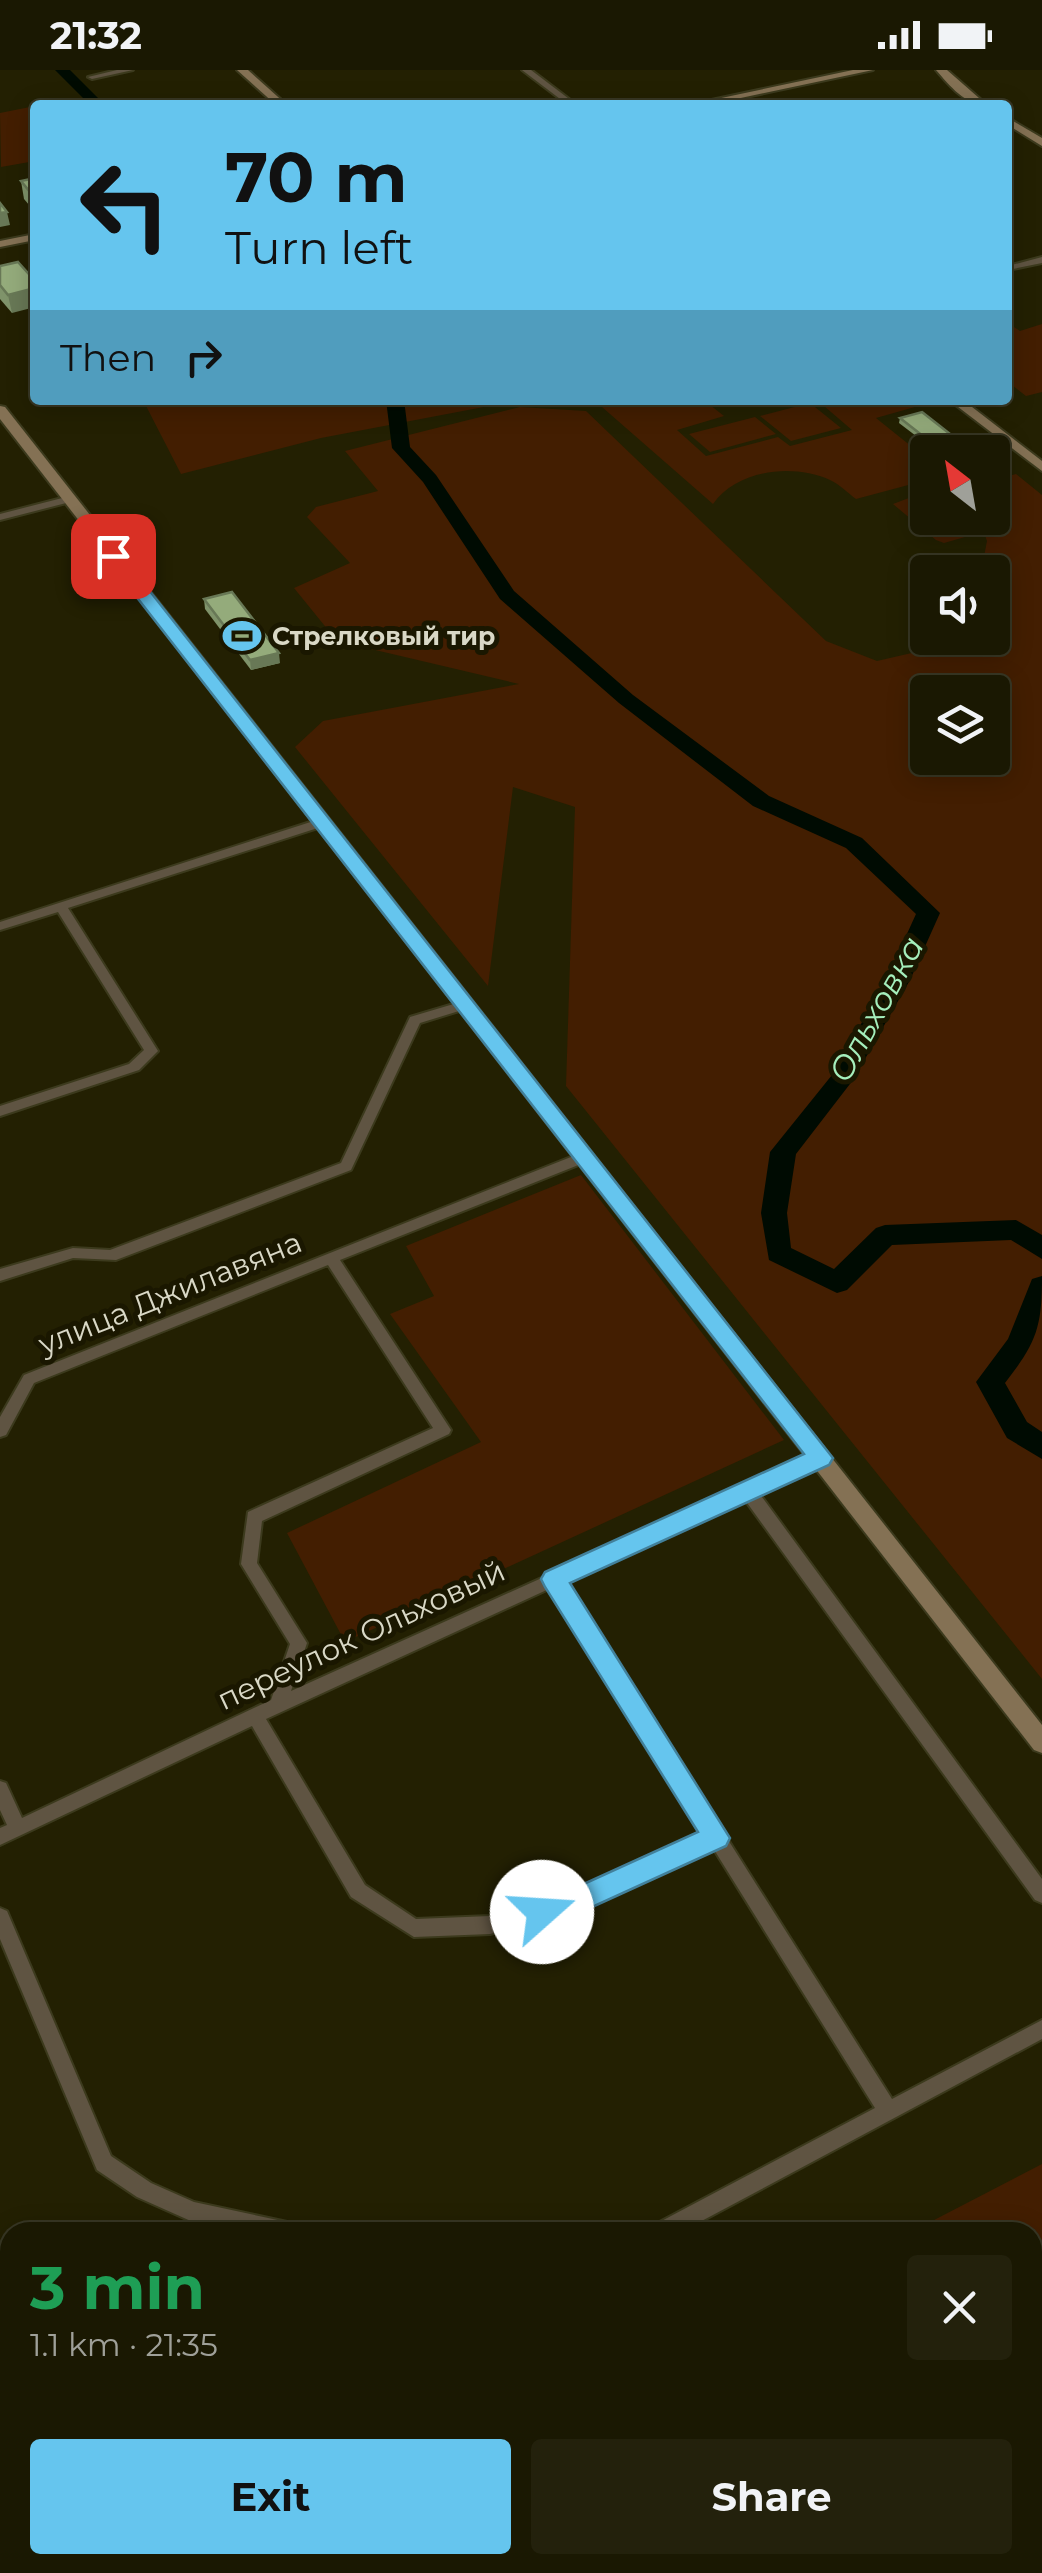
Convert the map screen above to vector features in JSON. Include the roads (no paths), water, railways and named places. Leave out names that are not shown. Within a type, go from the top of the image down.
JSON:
[{"type":"main road","points":[[242,70],[276,100]]},
{"type":"main road","points":[[718,100],[868,70]]},
{"type":"main road","points":[[926,70],[943,74],[976,100]]},
{"type":"main road","points":[[1012,125],[1042,144]]},
{"type":"main road","points":[[0,244],[30,238]]},
{"type":"main road","points":[[961,405],[1042,467]]},
{"type":"main road","points":[[0,410],[1042,1742]]},
{"type":"street","points":[[92,77],[130,70]]},
{"type":"street","points":[[526,70],[565,100]]},
{"type":"street","points":[[1012,267],[1042,260]]},
{"type":"street","points":[[0,517],[70,499]]},
{"type":"street","points":[[0,926],[323,822]]},
{"type":"street","points":[[0,1111],[134,1066],[151,1051],[60,908]]},
{"type":"street","points":[[0,1276],[73,1253],[111,1256],[346,1166],[416,1020],[467,1004]]},
{"type":"street","name":"улица Джилавяна","points":[[0,1431],[29,1379],[586,1156]]},
{"type":"street","name":"улица Джилавяна","points":[[278,1705],[299,1644],[249,1564],[254,1518],[443,1430],[331,1258]]},
{"type":"street","name":"переулок Ольховый","points":[[9,1833],[278,1705],[821,1458]]},
{"type":"street","points":[[748,1491],[1042,1894]]},
{"type":"street","points":[[554,1579],[888,2112]]},
{"type":"street","points":[[256,1716],[358,1891],[414,1928],[490,1925],[568,1905],[716,1838]]},
{"type":"street","points":[[0,1789],[9,1833]]},
{"type":"street","points":[[0,1917],[104,2163],[144,2190],[193,2212],[240,2222]]},
{"type":"street","points":[[680,2222],[1042,2029]]},
{"type":"waterway","name":"Ольховка","points":[[62,70],[93,100]]},
{"type":"waterway","name":"Ольховка","points":[[396,405],[401,448],[430,479],[507,595],[626,699],[761,801],[854,843],[928,913],[898,980],[841,1080],[783,1152],[774,1213],[778,1253],[837,1283],[885,1235],[1016,1230],[1042,1249]]},
{"type":"waterway","name":"Ольховка","points":[[1042,1286],[1020,1344],[990,1382],[1017,1430],[1042,1447]]},
{"type":"place","name":"Стрелковый тир","points":[[242,636]]}]
